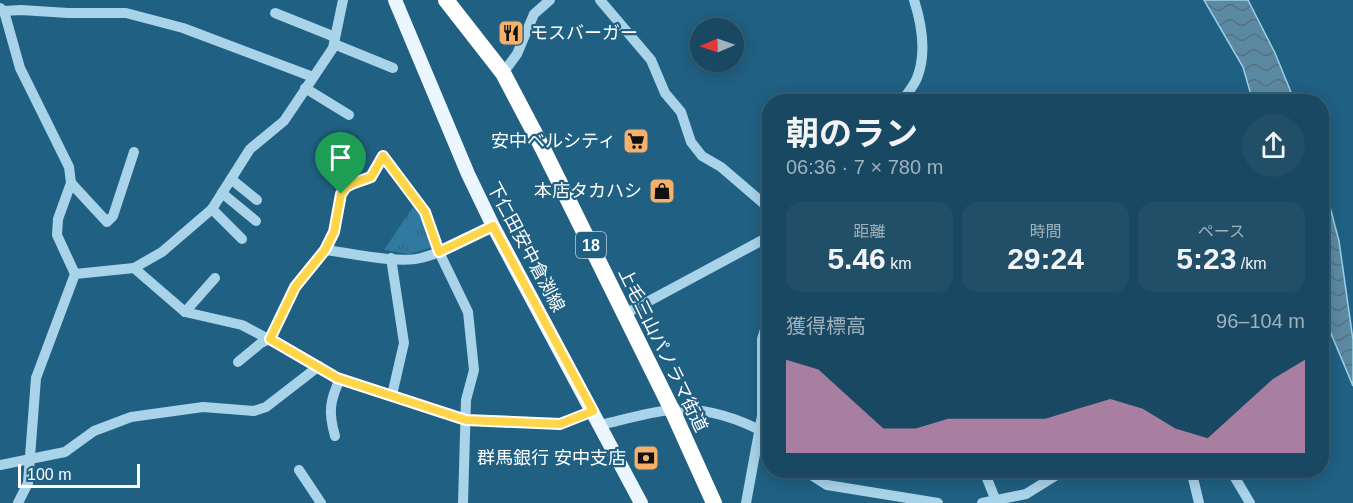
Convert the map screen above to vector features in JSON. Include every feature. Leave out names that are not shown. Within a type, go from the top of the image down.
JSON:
[{"type":"highway","name":"上毛三山パノラマ街道","points":[[446,0],[503,72],[672,410],[714,503]]},
{"type":"main road","name":"下仁田安中倉渕線","points":[[395,0],[468,174],[493,226],[641,503]]},
{"type":"street","points":[[75,274],[134,268],[162,252],[212,209],[250,149],[284,121],[333,48],[343,0]]},
{"type":"street","points":[[503,72],[517,54],[534,14],[550,0]]},
{"type":"street","points":[[600,0],[651,60],[665,93],[681,112],[691,142],[702,156],[721,167],[762,202]]},
{"type":"street","points":[[907,94],[917,79],[922,52],[923,30],[914,0]]},
{"type":"street","points":[[18,503],[28,483],[36,378],[75,274],[57,235],[58,219],[71,183],[69,167],[20,68],[2,9],[22,5],[58,13],[126,14],[183,28],[313,77]]},
{"type":"street","points":[[275,13],[393,68]]},
{"type":"street","points":[[305,88],[349,115]]},
{"type":"street","points":[[71,183],[107,222],[113,216],[135,152]]},
{"type":"street","points":[[238,362],[270,339],[295,287],[325,250],[334,232],[341,194],[346,187],[371,177],[383,156],[425,212],[439,252],[468,312],[474,369],[466,400],[463,503]]},
{"type":"street","points":[[231,179],[256,200]]},
{"type":"street","points":[[222,193],[256,221]]},
{"type":"street","points":[[212,209],[242,238]]},
{"type":"street","points":[[325,250],[391,258],[420,258],[439,252],[493,226]]},
{"type":"street","points":[[625,314],[762,241]]},
{"type":"street","points":[[391,258],[404,343],[392,395]]},
{"type":"street","points":[[134,268],[185,312],[242,326],[270,339],[340,379],[466,420],[560,424],[593,411]]},
{"type":"street","points":[[185,312],[215,278]]},
{"type":"street","points":[[746,503],[762,416],[762,339]]},
{"type":"street","points":[[0,465],[65,452],[94,431],[131,417],[203,407],[254,411],[266,407],[319,366]]},
{"type":"street","points":[[335,436],[331,422],[331,399],[340,379]]},
{"type":"street","points":[[600,425],[672,410],[703,411],[762,432]]},
{"type":"street","points":[[299,470],[321,503]]},
{"type":"street","points":[[815,478],[827,486],[938,503]]},
{"type":"street","points":[[987,478],[996,501]]},
{"type":"street","points":[[982,503],[1026,494],[1045,478]]},
{"type":"street","points":[[1193,478],[1199,503]]},
{"type":"street","points":[[1235,478],[1250,503]]},
{"type":"green space","points":[[415,204],[424,213],[433,247],[409,254],[384,250]]},
{"type":"water","points":[[1204,0],[1248,0],[1275,53],[1292,94],[1251,94],[1243,67]]},
{"type":"water","points":[[1329,203],[1339,241],[1353,340],[1353,386],[1329,329]]},
{"type":"place","name":"モスバーガー","points":[[511,33]]},
{"type":"place","name":"安中ベルシティ","points":[[636,141]]},
{"type":"place","name":"本店タカハシ","points":[[662,191]]},
{"type":"place","name":"群馬銀行 安中支店","points":[[646,458]]},
{"type":"route","points":[[383,156],[425,212],[439,252],[493,226],[593,411],[560,424],[466,420],[337,378],[270,339],[295,287],[325,250],[334,232],[341,194],[346,187],[371,177],[383,156]]}]
